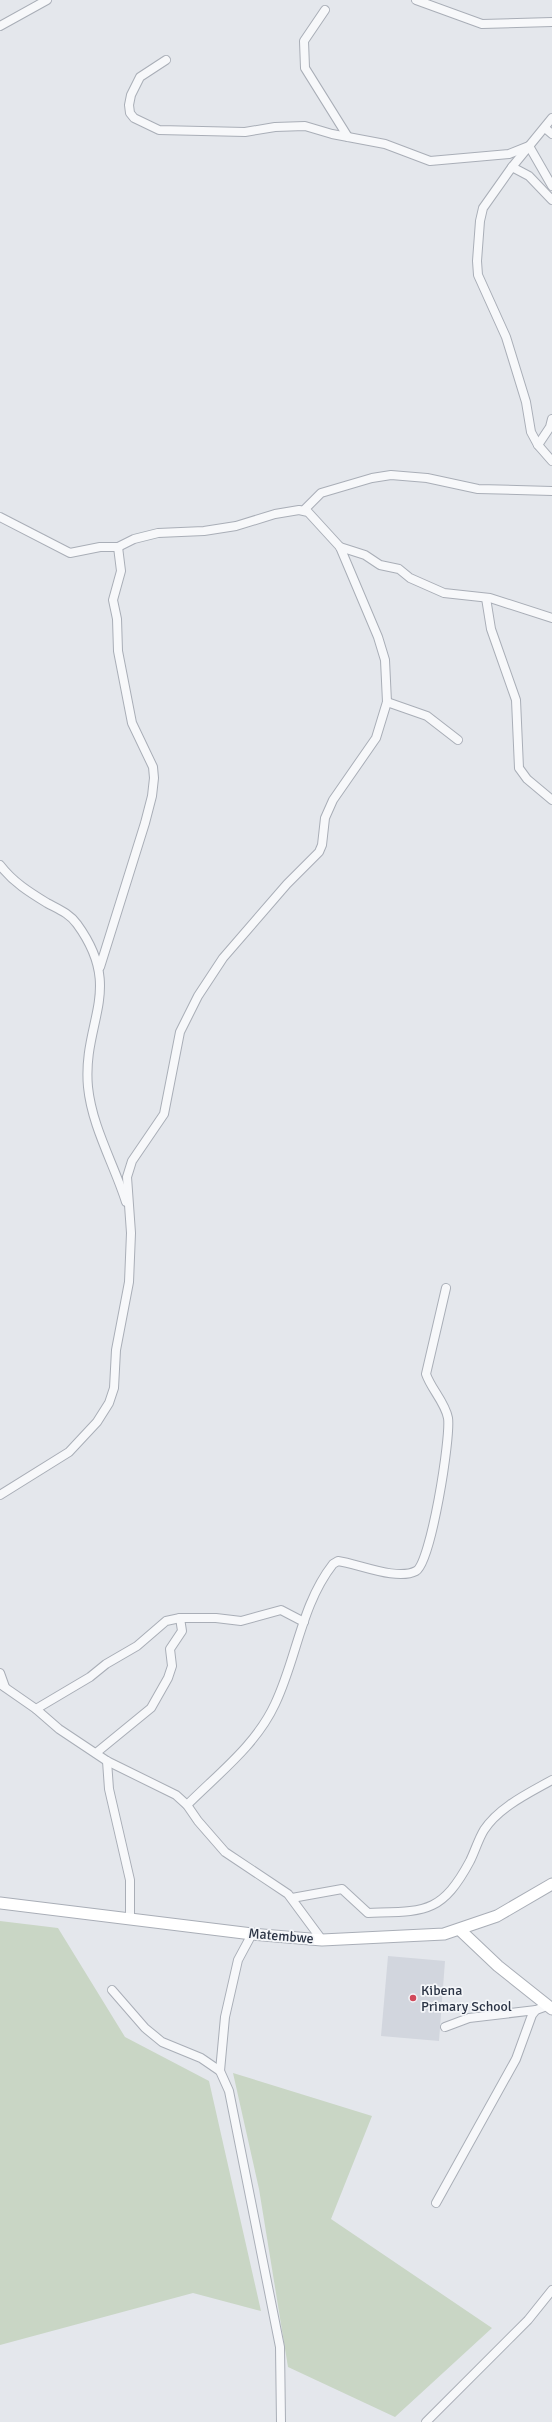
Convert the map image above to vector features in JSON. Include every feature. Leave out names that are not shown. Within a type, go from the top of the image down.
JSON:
[{"type":"main road","name":"Matembwe","points":[[0,1903],[252,1934],[322,1940],[426,1936],[460,1930],[496,1916],[552,1884]]},
{"type":"main road","points":[[460,1930],[498,1966],[550,2007]]},
{"type":"street","points":[[0,26],[47,0]]},
{"type":"street","points":[[416,0],[482,24],[552,22]]},
{"type":"street","points":[[325,10],[304,41],[305,68],[348,137]]},
{"type":"street","points":[[166,60],[140,77],[131,95],[130,113],[143,124],[159,130],[245,132],[275,127],[305,126],[348,137],[385,144],[430,161],[509,154],[529,146]]},
{"type":"street","points":[[552,118],[512,167],[481,214],[478,275],[506,337],[526,402],[531,432],[538,445],[552,462]]},
{"type":"street","points":[[545,128],[552,134]]},
{"type":"street","points":[[529,146],[552,186]]},
{"type":"street","points":[[512,167],[529,176],[552,200]]},
{"type":"street","points":[[538,445],[550,427],[552,420]]},
{"type":"street","points":[[0,517],[16,527],[34,533],[70,554],[100,547],[118,547],[134,539],[158,533],[236,526],[275,514],[304,510],[320,493],[372,478],[391,475],[427,478],[478,489],[552,491]]},
{"type":"street","points":[[0,1495],[69,1452],[97,1422],[109,1402],[114,1388],[116,1350],[129,1282],[130,1215],[127,1177],[129,1168],[164,1114],[173,1073],[176,1043],[195,1002],[223,958],[287,884],[319,852],[322,845],[325,818],[333,800],[376,738],[387,702],[386,660],[378,637],[340,547],[318,521],[304,510]]},
{"type":"street","points":[[100,967],[145,823],[154,778],[153,766],[132,723],[118,651],[117,619],[113,600],[121,571],[118,547]]},
{"type":"street","points":[[340,547],[365,556],[380,565],[399,569],[415,581],[444,593],[486,598],[552,618]]},
{"type":"street","points":[[486,598],[491,629],[516,700],[519,768],[527,779],[552,800]]},
{"type":"street","points":[[387,702],[427,716],[458,740]]},
{"type":"street","points":[[0,865],[8,876],[27,890],[66,913],[76,923],[100,967],[102,986],[87,1070],[88,1087],[97,1126],[115,1167],[130,1215]]},
{"type":"street","points":[[187,1805],[249,1746],[266,1721],[283,1688],[304,1622],[306,1611],[328,1570],[336,1561],[355,1564],[391,1574],[416,1571],[425,1558],[435,1515],[449,1426],[446,1411],[426,1374],[446,1288]]},
{"type":"street","points":[[36,1709],[90,1677],[106,1664],[137,1646],[166,1621],[180,1618],[216,1618],[241,1621],[281,1610],[304,1622]]},
{"type":"street","points":[[96,1753],[147,1712],[159,1696],[172,1666],[171,1646],[182,1631],[180,1618]]},
{"type":"street","points":[[0,1673],[2,1685],[36,1709],[59,1729],[107,1761],[169,1790],[187,1805],[225,1852],[292,1898],[322,1940]]},
{"type":"street","points":[[107,1761],[109,1789],[130,1880],[130,1919]]},
{"type":"street","points":[[292,1898],[342,1889],[368,1912],[414,1911],[430,1908],[453,1889],[470,1860],[484,1830],[492,1821],[517,1799],[552,1780]]},
{"type":"street","points":[[252,1934],[238,1960],[225,2017],[220,2071],[228,2091],[280,2346],[282,2422]]},
{"type":"street","points":[[112,1990],[145,2028],[162,2042],[201,2058],[220,2071]]},
{"type":"street","points":[[445,2027],[469,2018],[550,2007]]},
{"type":"street","points":[[436,2203],[513,2065],[536,2010]]},
{"type":"street","points":[[426,2422],[528,2320],[552,2290]]},
{"type":"shaded area","name":"Kibena Primary School","points":[[388,1956],[445,1961],[439,2041],[381,2036]]},
{"type":"green space","points":[[0,1921],[58,1928],[125,2037],[209,2081],[261,2311],[193,2293],[0,2345]]},
{"type":"green space","points":[[233,2073],[372,2116],[331,2219],[492,2328],[395,2417],[288,2367],[259,2189]]},
{"type":"place","name":"Kibena Primary School","points":[[413,1998]]}]
